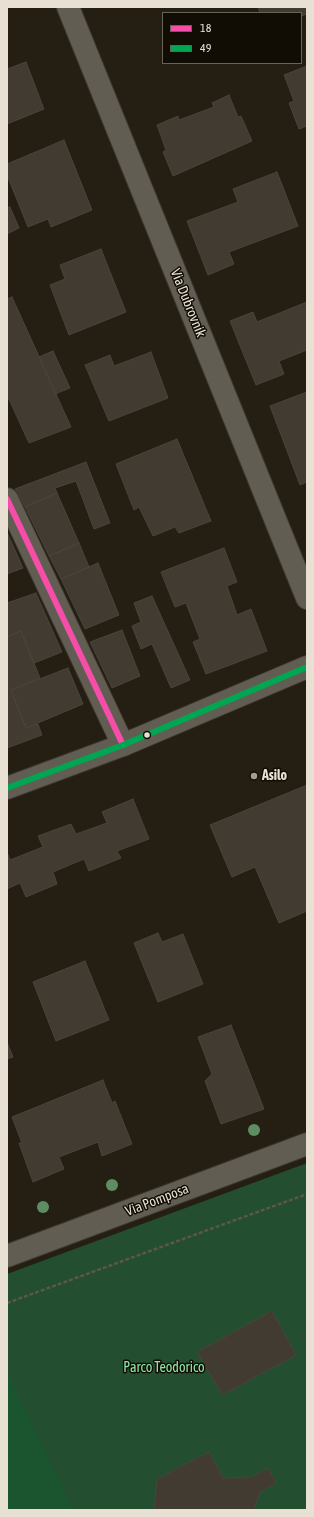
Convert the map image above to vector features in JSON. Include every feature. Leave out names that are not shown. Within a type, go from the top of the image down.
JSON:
[{"type":"street","name":"Via Dubrovnik","points":[[68,7],[307,598]]},
{"type":"street","points":[[7,499],[123,745]]},
{"type":"street","points":[[7,788],[123,745],[307,667]]},
{"type":"street","name":"Via Pomposa","points":[[7,1256],[307,1144]]},
{"type":"path","points":[[7,1304],[307,1194]]},
{"type":"green space","name":"Parco Teodorico","points":[[307,1163],[307,1510],[7,1510],[7,1274]]},
{"type":"green space","points":[[7,1371],[66,1496],[74,1510],[7,1510]]},
{"type":"building","points":[[258,7],[307,7],[307,14],[302,16],[302,12],[260,12]]},
{"type":"building","points":[[26,62],[44,109],[7,124],[7,69]]},
{"type":"building","points":[[307,66],[307,126],[299,129],[289,103],[294,101],[284,75]]},
{"type":"building","points":[[229,95],[238,117],[241,116],[252,141],[173,176],[163,152],[166,150],[157,125],[178,116],[179,120],[214,107],[212,103]]},
{"type":"building","points":[[64,140],[92,210],[51,227],[48,219],[28,227],[7,175],[7,164]]},
{"type":"building","points":[[277,172],[298,226],[229,252],[234,264],[208,275],[187,221],[238,202],[233,189]]},
{"type":"building","points":[[10,207],[19,228],[7,234],[7,208]]},
{"type":"building","points":[[101,249],[126,312],[69,335],[50,285],[65,279],[60,265]]},
{"type":"building","points":[[12,297],[71,427],[29,443],[7,395],[7,299]]},
{"type":"building","points":[[307,302],[307,350],[279,361],[284,374],[256,385],[230,321],[253,312],[257,322]]},
{"type":"building","points":[[53,351],[70,388],[55,394],[39,357]]},
{"type":"building","points":[[151,352],[168,398],[109,421],[85,365],[110,355],[114,366]]},
{"type":"building","points":[[307,392],[307,482],[300,485],[270,406]]},
{"type":"building","points":[[177,439],[211,521],[179,533],[175,527],[153,536],[139,507],[134,510],[116,464]]},
{"type":"building","points":[[86,462],[110,523],[94,529],[76,481],[55,488],[57,493],[25,507],[15,489]]},
{"type":"building","points":[[57,493],[79,543],[49,556],[25,507]]},
{"type":"building","points":[[7,532],[23,568],[7,574]]},
{"type":"building","points":[[79,543],[89,567],[61,579],[49,556]]},
{"type":"building","points":[[224,548],[237,582],[227,586],[237,615],[251,609],[267,651],[206,674],[193,642],[200,639],[186,603],[175,607],[161,572]]},
{"type":"building","points":[[98,563],[119,615],[85,629],[61,579]]},
{"type":"building","points":[[36,593],[62,652],[34,663],[21,631],[7,637],[7,603]]},
{"type":"building","points":[[152,596],[190,680],[171,688],[152,644],[141,649],[132,626],[141,622],[134,603]]},
{"type":"building","points":[[122,630],[140,676],[112,688],[90,642]]},
{"type":"building","points":[[21,631],[40,678],[11,690],[26,728],[38,724],[42,735],[7,748],[7,637]]},
{"type":"building","points":[[68,668],[83,704],[26,728],[11,690]]},
{"type":"building","points":[[307,785],[307,911],[279,923],[255,867],[232,877],[210,825]]},
{"type":"building","points":[[133,799],[149,839],[117,851],[121,858],[89,871],[84,859],[53,872],[57,884],[26,897],[20,883],[7,889],[7,852],[10,860],[43,847],[38,836],[71,824],[76,834],[107,823],[102,812]]},
{"type":"building","points":[[158,933],[162,942],[183,934],[203,984],[158,1002],[134,943]]},
{"type":"building","points":[[85,961],[109,1020],[56,1041],[33,982]]},
{"type":"building","points":[[231,1025],[264,1109],[221,1124],[205,1081],[212,1074],[198,1037]]},
{"type":"building","points":[[7,1042],[13,1057],[7,1059]]},
{"type":"building","points":[[103,1080],[112,1103],[115,1101],[132,1144],[102,1156],[98,1142],[59,1157],[64,1169],[33,1182],[19,1143],[22,1143],[12,1117]]},
{"type":"building","points":[[272,1311],[296,1355],[222,1395],[197,1352]]},
{"type":"building","points":[[209,1452],[223,1478],[252,1477],[268,1468],[276,1483],[260,1492],[254,1510],[154,1510],[157,1479]]},
{"type":"transit line","name":"18","points":[[7,499],[123,745]]},
{"type":"transit line","name":"49","points":[[7,788],[123,745],[307,667]]},
{"type":"place","name":"Asilo","points":[[254,776]]}]
